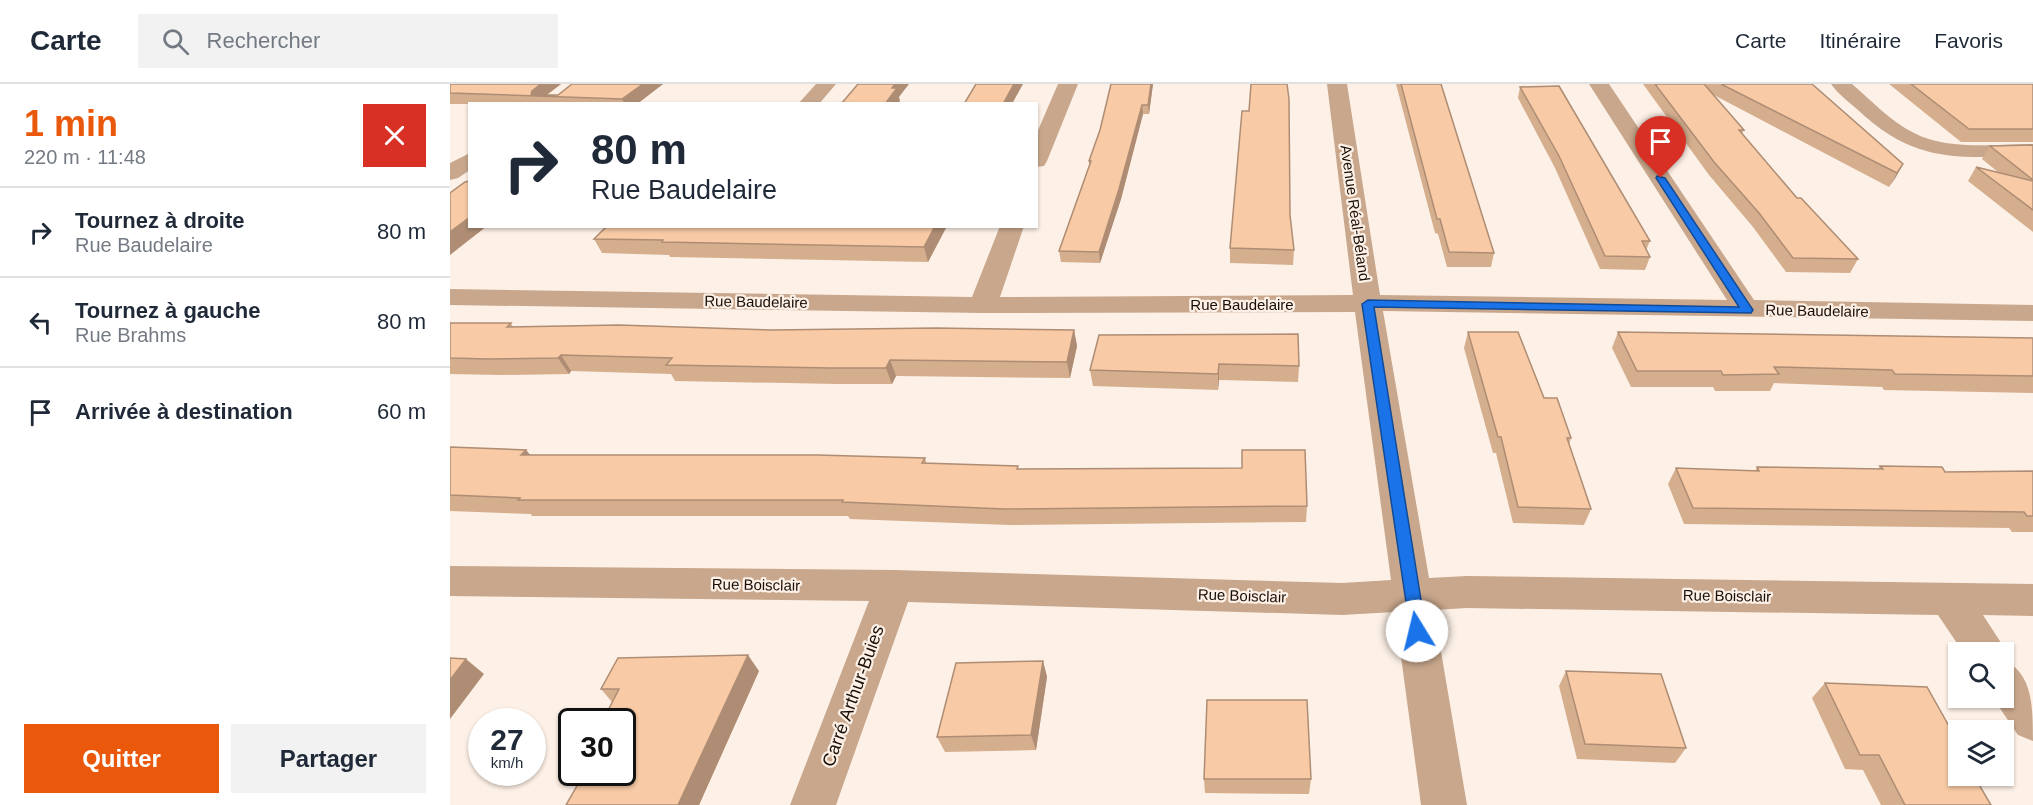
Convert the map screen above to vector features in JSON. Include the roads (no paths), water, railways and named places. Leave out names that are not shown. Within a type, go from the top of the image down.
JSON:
[{"type":"street","points":[[810,102],[826,84]]},
{"type":"street","points":[[1039,149],[1068,84]]},
{"type":"street","name":"Avenue Réal-Béland","points":[[1337,84],[1444,805]]},
{"type":"street","points":[[1599,84],[1747,310]]},
{"type":"street","points":[[1841,84],[1895,130],[1917,142],[1951,150],[2033,150]]},
{"type":"street","points":[[450,173],[468,160]]},
{"type":"street","points":[[983,305],[1011,228]]},
{"type":"street","name":"Rue Baudelaire","points":[[450,297],[983,305],[1368,304],[2033,314]]},
{"type":"street","name":"Rue Boisclair","points":[[450,581],[894,586],[1342,599],[1467,592],[2033,600]]},
{"type":"street","name":"Carré Arthur-Buies","points":[[813,805],[894,586]]},
{"type":"street","points":[[1949,599],[1979,642]]},
{"type":"street","points":[[2014,693],[2033,721]]}]
